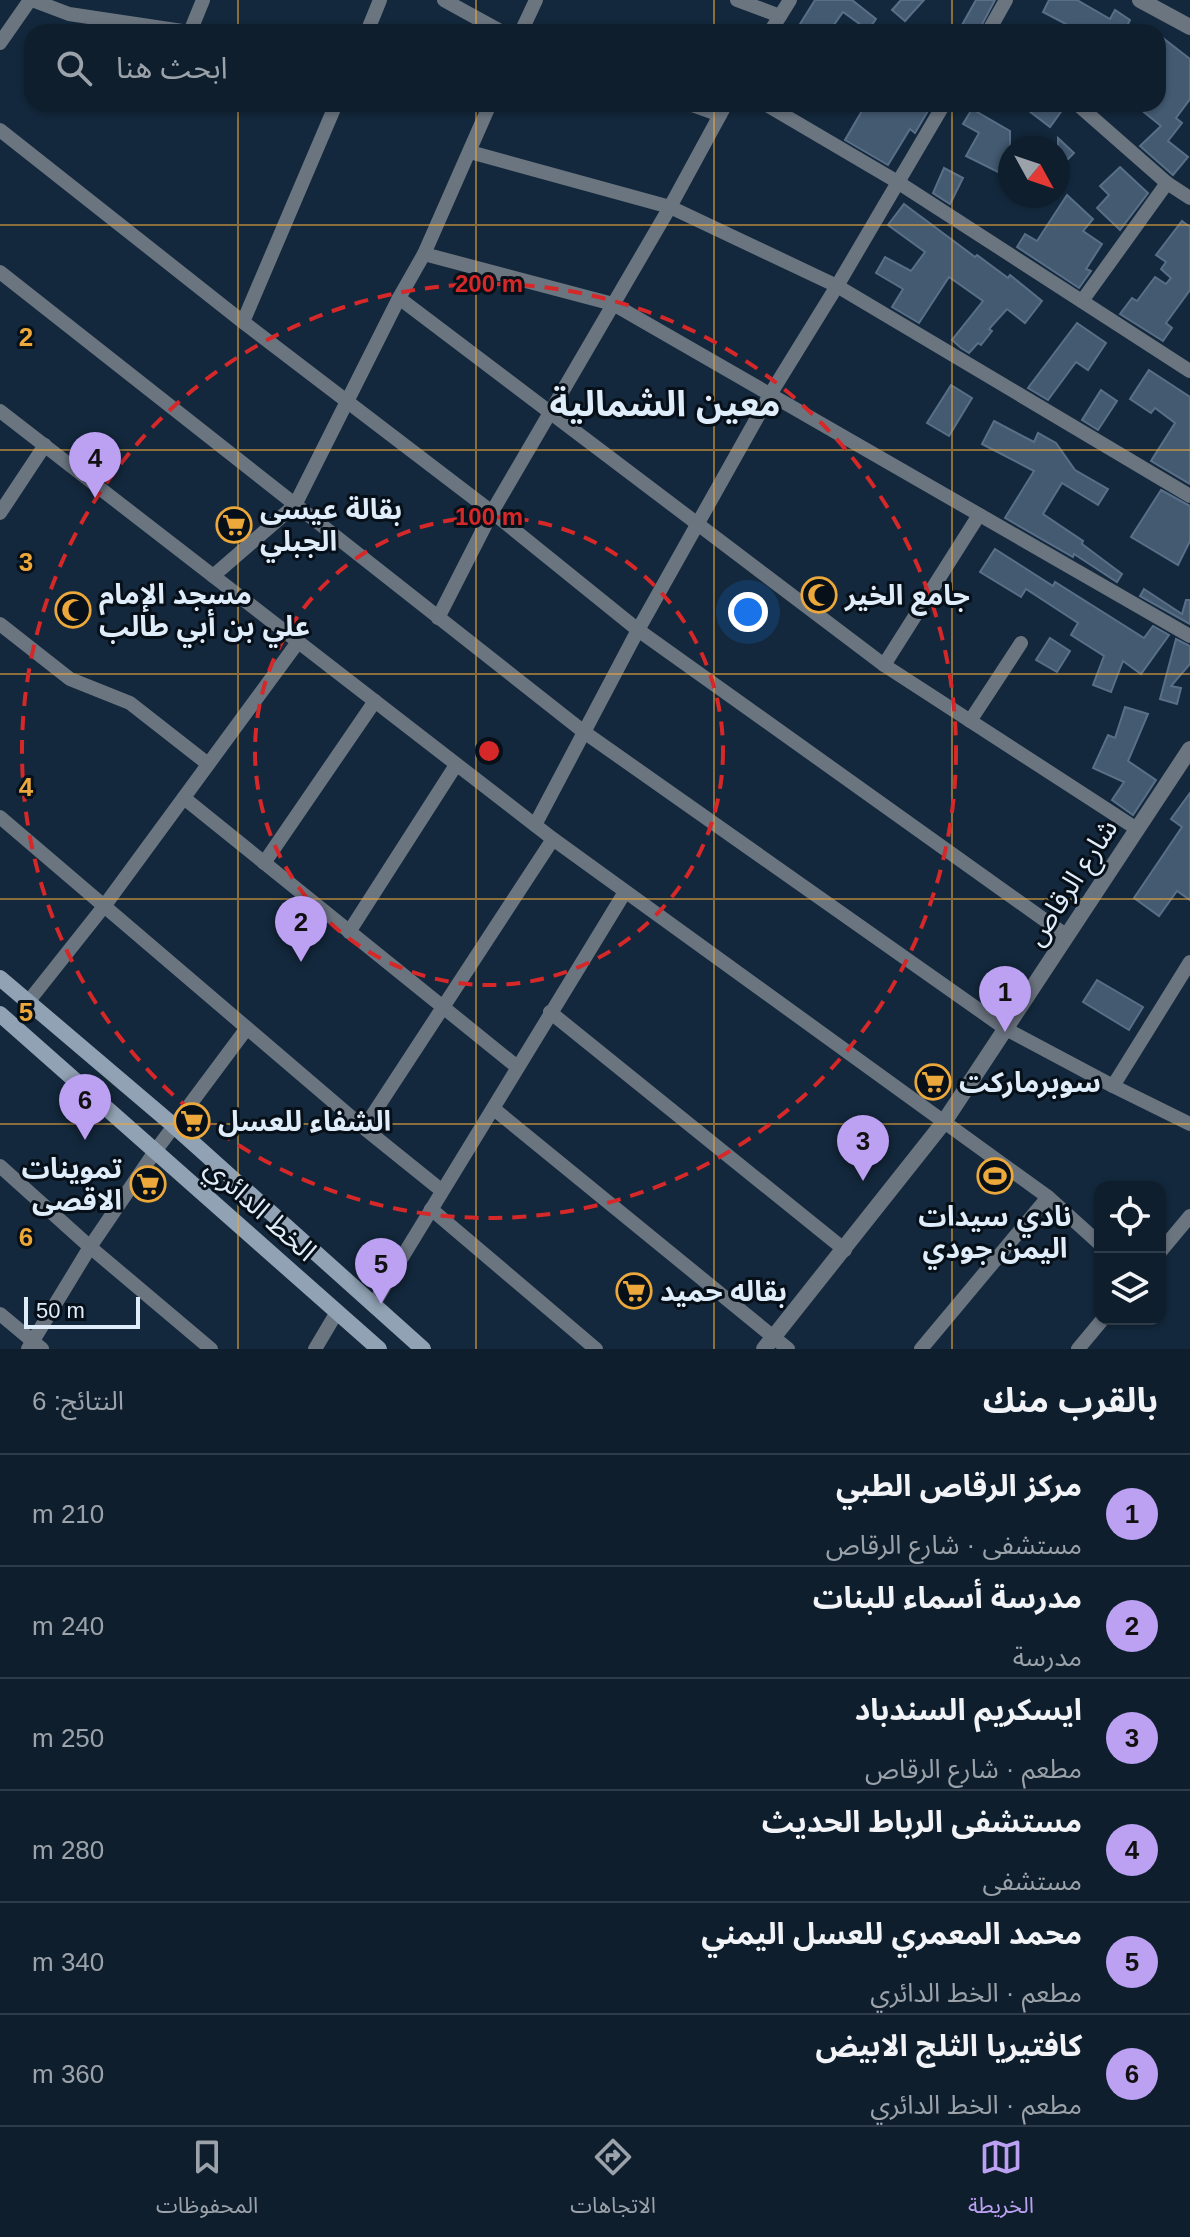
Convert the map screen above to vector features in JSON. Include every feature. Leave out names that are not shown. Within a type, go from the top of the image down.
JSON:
[{"type":"main road","name":"الخط الدائري","points":[[0,978],[173,1125],[423,1349]]},
{"type":"main road","name":"الخط الدائري","points":[[0,1014],[379,1349]]},
{"type":"street","points":[[0,43],[31,0],[69,14],[136,24]]},
{"type":"street","points":[[192,24],[203,0]]},
{"type":"street","points":[[370,24],[380,0]]},
{"type":"street","points":[[444,0],[488,24]]},
{"type":"street","points":[[525,24],[536,0]]},
{"type":"street","points":[[737,0],[780,16]]},
{"type":"street","points":[[775,24],[790,0]]},
{"type":"street","points":[[996,24],[1006,0]]},
{"type":"street","points":[[1140,0],[1190,27]]},
{"type":"street","points":[[243,322],[331,112]]},
{"type":"street","points":[[213,576],[295,505],[424,254],[487,112]]},
{"type":"street","points":[[438,618],[492,512],[722,112]]},
{"type":"street","points":[[779,112],[896,181],[1190,371]]},
{"type":"street","points":[[535,825],[638,630],[771,393],[939,112]]},
{"type":"street","points":[[1086,112],[1167,183],[1190,198]]},
{"type":"street","points":[[0,130],[243,322],[492,512],[638,630],[1067,936]]},
{"type":"street","points":[[470,152],[670,207],[837,286],[1190,496]]},
{"type":"street","points":[[1082,301],[1167,183]]},
{"type":"street","points":[[424,254],[613,304],[1190,636]]},
{"type":"street","points":[[0,272],[584,732],[1006,1029],[1190,1124]]},
{"type":"street","points":[[399,298],[884,665],[1137,829]]},
{"type":"street","points":[[0,411],[553,839],[1048,1197],[1094,1239]]},
{"type":"street","points":[[0,513],[45,445]]},
{"type":"street","points":[[884,665],[979,515]]},
{"type":"street","points":[[0,624],[70,679],[130,703],[208,764]]},
{"type":"street","points":[[28,1002],[105,905],[298,642]]},
{"type":"street","points":[[970,721],[1021,643]]},
{"type":"street","points":[[264,863],[375,701]]},
{"type":"street","name":"شارع الرقاص","points":[[769,1343],[944,1122],[1190,749]]},
{"type":"street","points":[[349,932],[456,765]]},
{"type":"street","points":[[184,798],[516,1066]]},
{"type":"street","points":[[0,817],[441,1190]]},
{"type":"street","points":[[364,1128],[553,839]]},
{"type":"street","points":[[373,1305],[441,1190],[494,1109],[516,1066],[625,892]]},
{"type":"street","points":[[1113,1086],[1190,962]]},
{"type":"street","points":[[550,1012],[845,1250]]},
{"type":"street","points":[[0,1314],[34,1347],[90,1247],[173,1125],[247,1028]]},
{"type":"street","points":[[494,1109],[769,1343],[788,1349]]},
{"type":"street","points":[[0,1166],[211,1349]]},
{"type":"street","points":[[921,1349],[1048,1197]]},
{"type":"street","points":[[431,1209],[596,1349]]},
{"type":"street","points":[[1166,1245],[1190,1216]]},
{"type":"street","points":[[315,1349],[337,1312]]},
{"type":"street","points":[[1078,1349],[1098,1325]]},
{"type":"building","points":[[815,0],[852,0],[876,19],[872,24],[860,24],[843,12],[835,24],[800,24]]},
{"type":"building","points":[[901,0],[924,0],[905,21],[892,10]]},
{"type":"building","points":[[976,0],[995,0],[982,24],[962,24]]},
{"type":"building","points":[[1049,0],[1077,0],[1110,19],[1115,10],[1130,20],[1128,24],[1066,24],[1043,12]]},
{"type":"building","points":[[1166,40],[1190,59],[1190,99],[1176,118],[1182,123],[1168,141],[1188,157],[1173,175],[1140,146],[1161,126],[1144,112],[1166,112]]},
{"type":"building","points":[[861,112],[927,112],[915,133],[910,129],[888,165],[845,140]]},
{"type":"building","points":[[970,112],[977,112],[1010,131],[1010,136],[998,136],[998,172],[966,156],[979,133],[963,124]]},
{"type":"building","points":[[1030,112],[1061,112],[1050,127]]},
{"type":"building","points":[[1120,167],[1148,193],[1120,230],[1097,208],[1109,195],[1100,186]]},
{"type":"building","points":[[944,168],[963,178],[950,204],[933,193]]},
{"type":"building","points":[[1070,198],[1093,219],[1083,231],[1102,244],[1086,269],[1091,271],[1079,288],[1017,247],[1025,234],[1037,241],[1059,208],[1070,208]]},
{"type":"building","points":[[904,204],[975,257],[977,255],[1008,278],[1010,275],[1042,301],[1025,323],[1007,309],[989,329],[992,331],[981,345],[978,343],[969,353],[952,340],[983,301],[949,277],[919,323],[892,307],[903,289],[876,273],[885,257],[911,271],[925,252],[888,225]]},
{"type":"building","points":[[1182,221],[1190,227],[1190,290],[1166,323],[1172,328],[1163,341],[1120,314],[1132,298],[1137,301],[1155,277],[1166,284],[1171,278],[1161,269],[1166,262],[1156,255]]},
{"type":"building","points":[[1077,323],[1106,343],[1088,370],[1076,362],[1048,400],[1028,388]]},
{"type":"building","points":[[1149,370],[1190,397],[1190,484],[1151,461],[1175,423],[1155,408],[1151,413],[1130,399]]},
{"type":"building","points":[[951,385],[972,398],[949,436],[927,423]]},
{"type":"building","points":[[1101,390],[1117,401],[1098,430],[1082,420]]},
{"type":"building","points":[[994,421],[1034,442],[1038,433],[1056,443],[1075,470],[1108,489],[1098,505],[1062,483],[1043,514],[1083,541],[1082,544],[1122,574],[1117,582],[1074,554],[1073,557],[1005,518],[1034,471],[982,444]]},
{"type":"building","points":[[1161,490],[1190,506],[1190,541],[1178,565],[1131,537]]},
{"type":"building","points":[[995,549],[1053,586],[1055,582],[1144,638],[1153,626],[1169,635],[1141,674],[1123,661],[1111,692],[1093,685],[1104,656],[1071,635],[1078,623],[1026,589],[1021,597],[980,572]]},
{"type":"building","points":[[1144,589],[1182,614],[1186,600],[1190,600],[1190,624],[1140,596]]},
{"type":"building","points":[[1050,638],[1070,651],[1057,672],[1036,660]]},
{"type":"building","points":[[1176,639],[1190,646],[1190,664],[1171,686],[1181,688],[1177,704],[1160,699]]},
{"type":"building","points":[[1125,707],[1148,714],[1128,761],[1156,780],[1133,815],[1112,800],[1124,782],[1093,768],[1108,735],[1115,738]]},
{"type":"building","points":[[1190,793],[1190,900],[1177,891],[1159,916],[1134,898],[1182,827],[1171,819]]},
{"type":"building","points":[[1097,980],[1143,1007],[1129,1030],[1083,1002]]},
{"type":"place","name":"مستشفى الرباط الحديث","points":[[95,498]]},
{"type":"place","name":"بقالة عيسى الجبلي","points":[[234,525]]},
{"type":"place","name":"جامع الخير","points":[[819,595]]},
{"type":"place","name":"مسجد الإمام علي بن أبي طالب","points":[[73,610]]},
{"type":"place","name":"مدرسة أسماء للبنات","points":[[301,962]]},
{"type":"place","name":"مركز الرقاص الطبي","points":[[1005,1032]]},
{"type":"place","name":"سوبرماركت","points":[[933,1082]]},
{"type":"place","name":"الشفاء للعسل","points":[[192,1121]]},
{"type":"place","name":"كافتيريا الثلج الابيض","points":[[85,1140]]},
{"type":"place","name":"نادي سيدات اليمن جودي","points":[[995,1176]]},
{"type":"place","name":"ايسكريم السندباد","points":[[863,1181]]},
{"type":"place","name":"تموينات الاقصى","points":[[148,1184]]},
{"type":"place","name":"بقاله حميد","points":[[634,1291]]},
{"type":"place","name":"محمد المعمري للعسل اليمني","points":[[381,1304]]},
{"type":"district","name":"معين الشمالية","points":[[665,403]]}]
